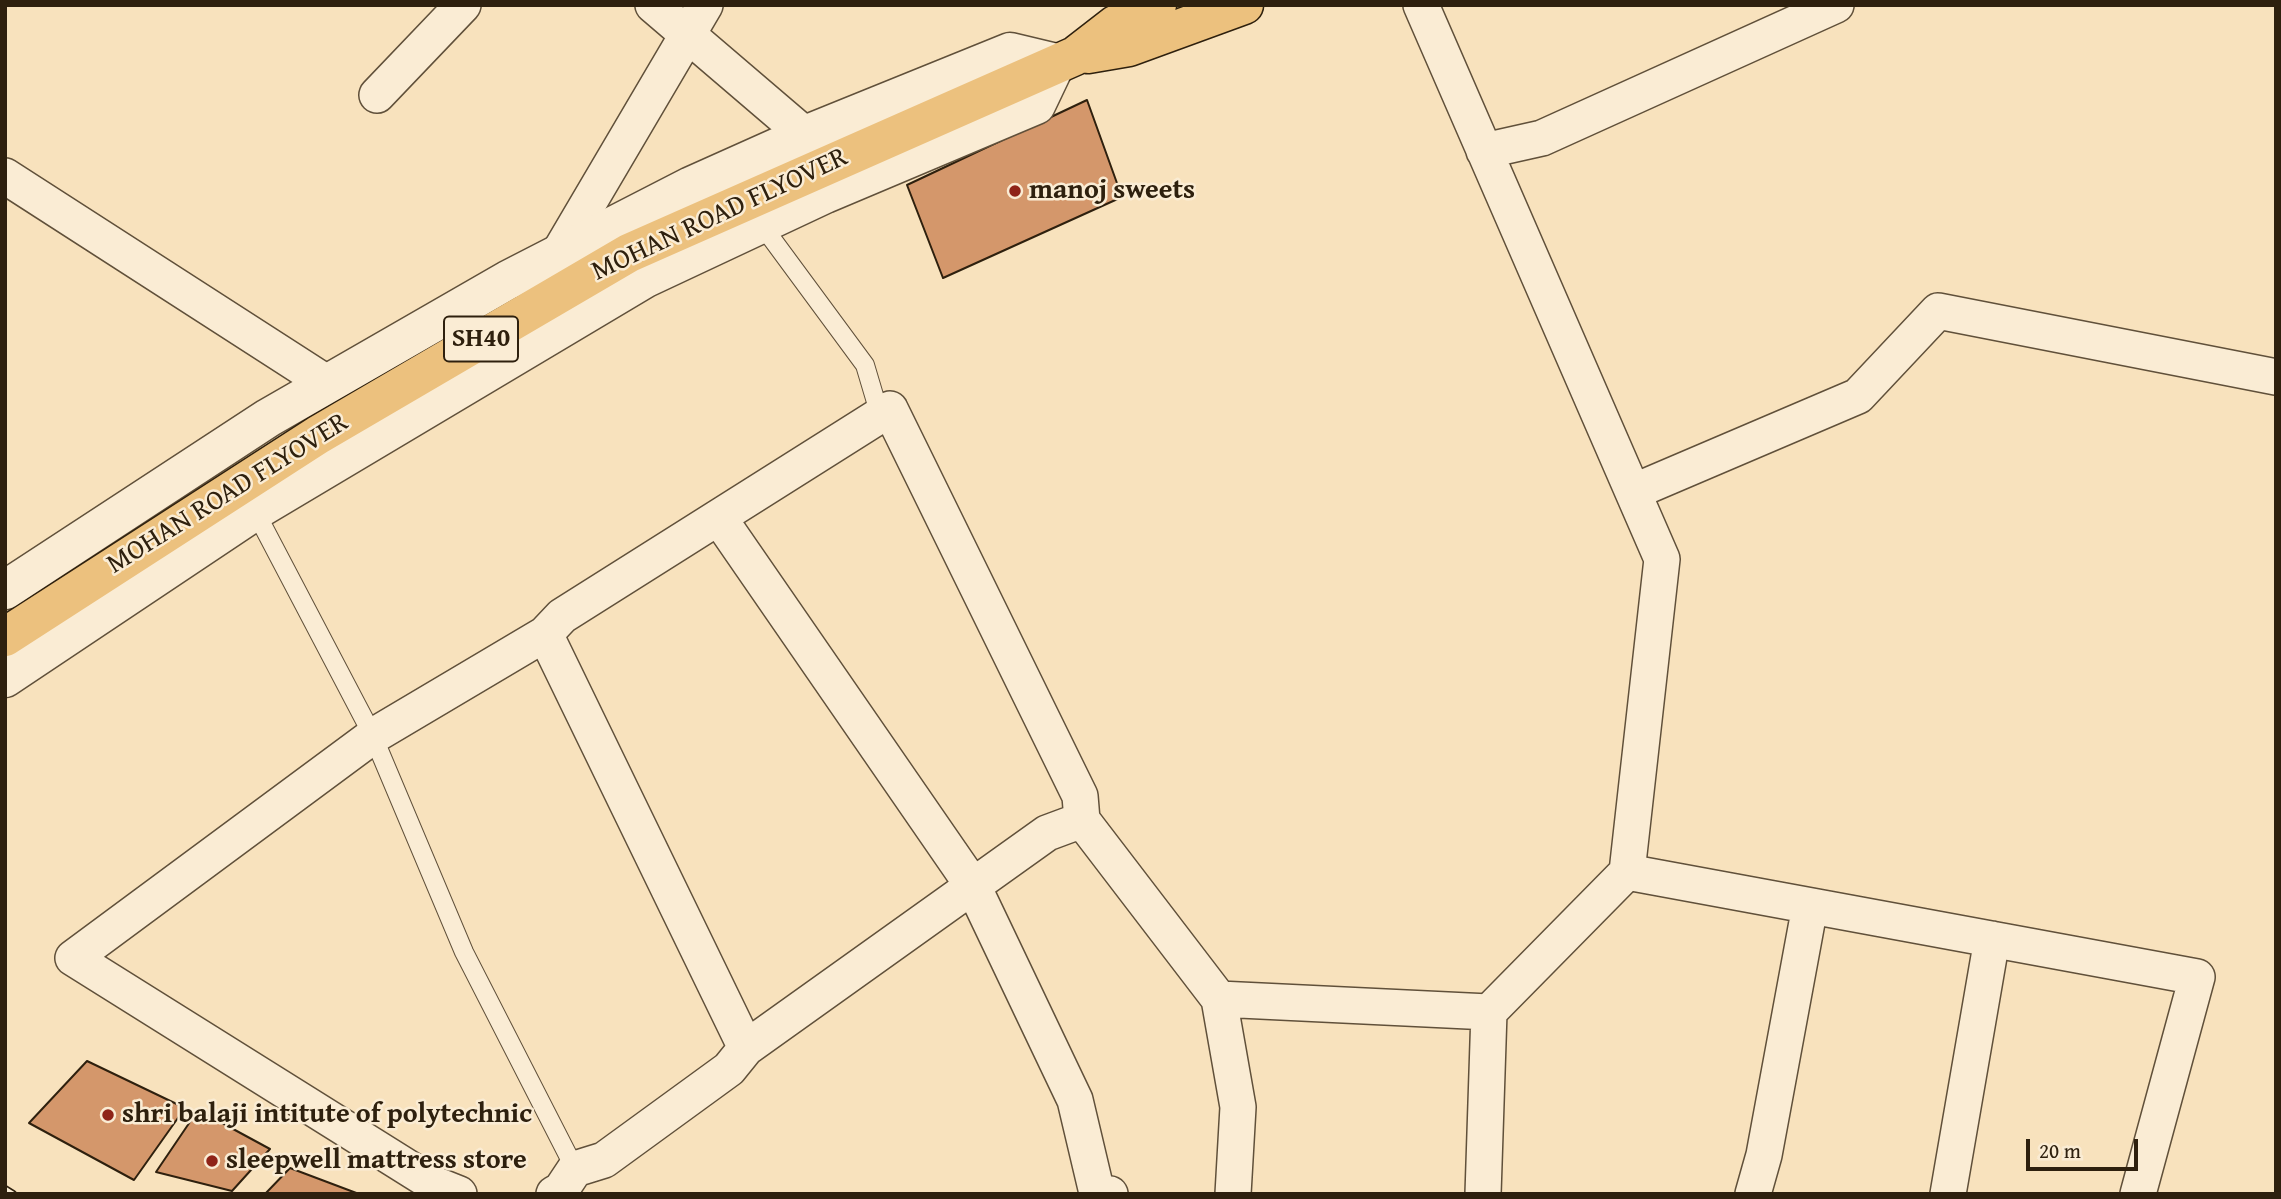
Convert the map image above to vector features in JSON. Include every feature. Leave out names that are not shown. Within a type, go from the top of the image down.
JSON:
[{"type":"main road","name":"SH40","points":[[1066,59],[1115,25],[1157,5]]},
{"type":"main road","points":[[1066,59],[1129,47],[1244,5]]},
{"type":"main road","name":"MOHAN ROAD FLYOVER","points":[[5,637],[318,435],[629,253],[1066,59]]},
{"type":"street","points":[[377,95],[463,5]]},
{"type":"street","points":[[653,5],[805,135]]},
{"type":"street","points":[[559,253],[705,5]]},
{"type":"street","points":[[1421,5],[1662,559],[1627,872],[1489,1012],[1483,1194]]},
{"type":"street","points":[[1484,151],[1542,138],[1836,5]]},
{"type":"street","points":[[5,590],[257,425],[559,253],[691,186],[805,135],[1010,52],[1066,59],[1036,105],[761,224],[646,278],[255,511],[5,678]]},
{"type":"street","points":[[5,176],[328,384]]},
{"type":"street","points":[[1633,492],[1858,396],[1938,311],[2276,377]]},
{"type":"street","points":[[459,1194],[434,1184],[73,958],[373,736],[545,635],[562,615],[890,409],[1080,796],[1082,820],[1219,999],[1238,1107],[1233,1194]]},
{"type":"street","points":[[719,518],[973,886],[1075,1100],[1097,1193],[1111,1194]]},
{"type":"street","points":[[545,635],[746,1048]]},
{"type":"street","points":[[565,1182],[604,1160],[729,1069],[746,1048],[1047,834],[1082,820]]},
{"type":"street","points":[[1627,872],[2197,977],[2138,1194]]},
{"type":"street","points":[[1753,1194],[1764,1155],[1810,906]]},
{"type":"street","points":[[1948,1194],[1992,939]]},
{"type":"street","points":[[1219,999],[1489,1012]]},
{"type":"lane","points":[[761,224],[865,365],[876,402],[890,409]]},
{"type":"lane","points":[[255,511],[373,736],[565,1182]]},
{"type":"building","name":"manoj sweets","points":[[1087,100],[1122,197],[943,278],[907,185]]},
{"type":"building","name":"shri balaji intitute of polytechnic","points":[[87,1061],[185,1108],[134,1180],[29,1123]]},
{"type":"building","name":"sleepwell mattress store","points":[[198,1110],[270,1149],[232,1191],[156,1172]]},
{"type":"building","points":[[290,1168],[359,1194],[265,1194]]},
{"type":"railway","points":[[5,1189],[13,1194]]},
{"type":"place","name":"manoj sweets","points":[[1015,191]]},
{"type":"place","name":"shri balaji intitute of polytechnic","points":[[108,1115]]},
{"type":"place","name":"sleepwell mattress store","points":[[212,1161]]}]
